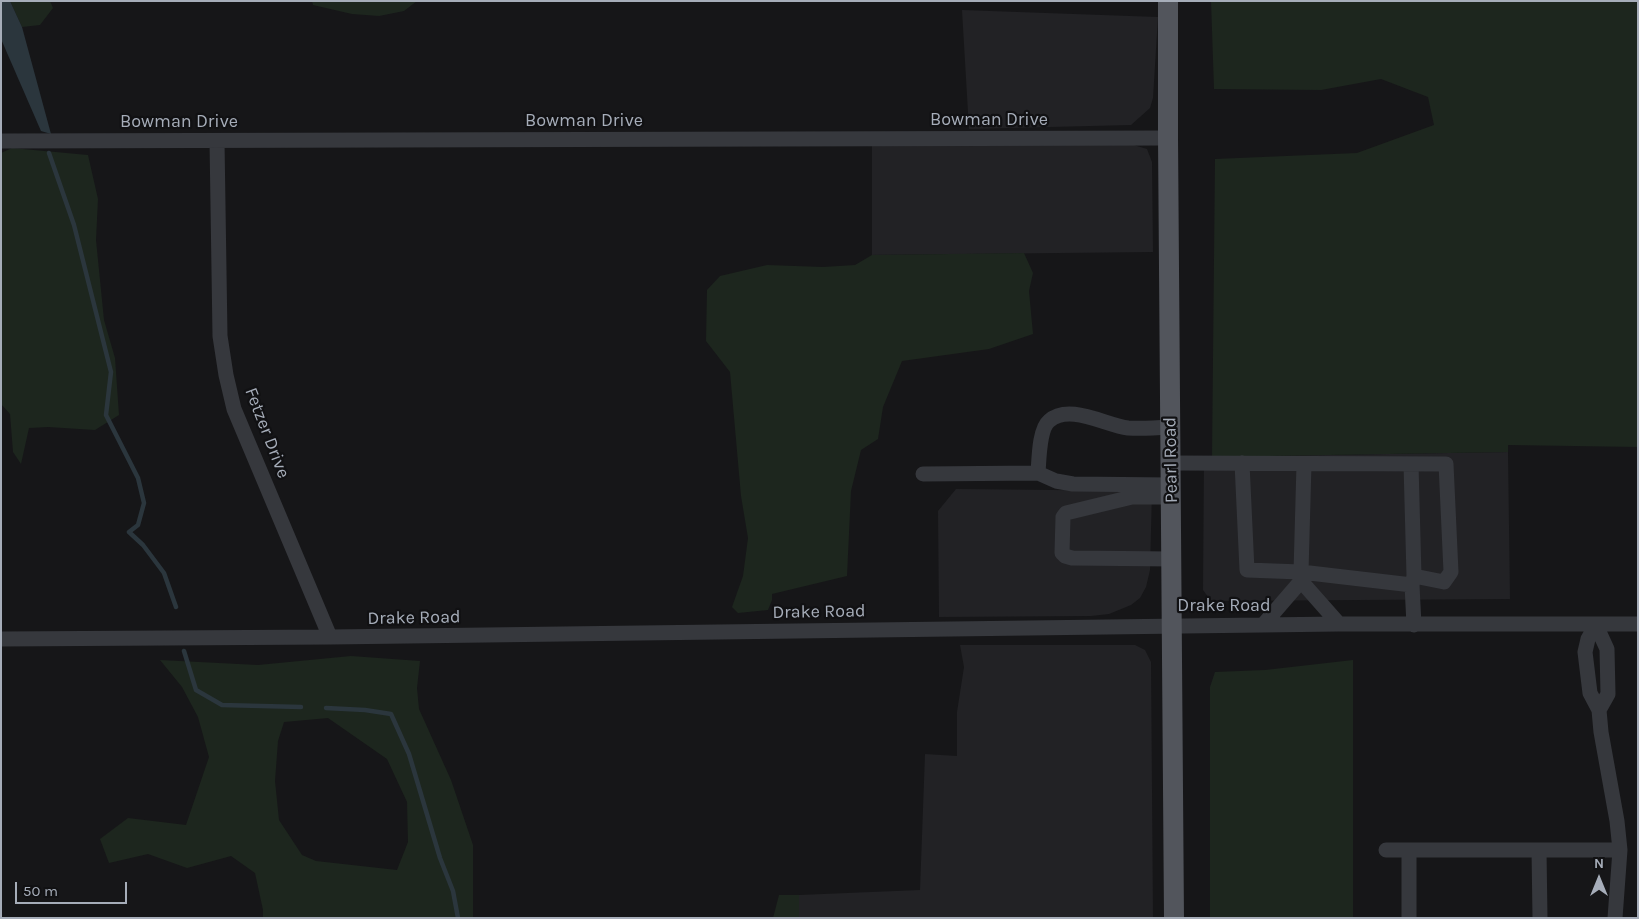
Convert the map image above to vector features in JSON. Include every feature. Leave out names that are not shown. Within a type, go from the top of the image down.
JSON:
[{"type":"main road","name":"Pearl Road","points":[[1168,1],[1174,918]]},
{"type":"street","name":"Bowman Drive","points":[[1,141],[1168,138]]},
{"type":"street","name":"Fetzer Drive","points":[[217,141],[220,336],[226,375],[234,409],[330,637]]},
{"type":"street","points":[[1038,473],[1043,429],[1048,421],[1054,418],[1072,414],[1126,428],[1170,427]]},
{"type":"street","points":[[1171,463],[1242,463],[1304,464],[1446,464],[1451,572],[1444,582],[1301,577],[1247,570],[1242,463]]},
{"type":"street","points":[[1263,625],[1301,577],[1304,464]]},
{"type":"street","points":[[1411,464],[1414,625]]},
{"type":"street","points":[[923,474],[1038,473],[1056,481],[1073,484],[1171,491]]},
{"type":"street","points":[[1171,491],[1132,497],[1066,513],[1064,516],[1062,553],[1072,558],[1172,560]]},
{"type":"street","points":[[1301,577],[1339,624]]},
{"type":"street","name":"Drake Road","points":[[1,639],[330,637],[1172,625],[1638,624]]},
{"type":"street","points":[[1596,625],[1606,649],[1608,694],[1599,710]]},
{"type":"street","points":[[1596,625],[1588,639],[1585,652],[1590,693],[1599,710],[1601,732],[1617,820],[1620,850],[1615,918]]},
{"type":"street","points":[[1386,850],[1620,850]]},
{"type":"street","points":[[1539,850],[1540,918]]},
{"type":"street","points":[[1408,918],[1409,851]]},
{"type":"shaded area","points":[[1,1],[10,1],[22,27],[51,134],[41,131],[1,39]]},
{"type":"shaded area","points":[[10,1],[50,1],[53,8],[40,25],[22,27]]},
{"type":"shaded area","points":[[312,1],[417,1],[404,11],[379,16],[352,14],[313,5]]},
{"type":"shaded area","points":[[1211,1],[1638,1],[1638,447],[1508,445],[1508,452],[1212,457],[1215,159],[1357,153],[1434,125],[1428,97],[1381,79],[1321,90],[1214,89]]},
{"type":"shaded area","points":[[962,10],[1158,17],[1153,98],[1150,108],[1131,125],[969,129]]},
{"type":"shaded area","points":[[1127,143],[1147,149],[1152,162],[1153,252],[872,255],[872,145]]},
{"type":"shaded area","points":[[12,148],[88,155],[98,199],[96,240],[104,320],[115,358],[119,415],[95,430],[48,427],[29,428],[21,464],[13,452],[10,414],[1,404],[1,153]]},
{"type":"shaded area","points":[[1024,253],[1033,273],[1029,291],[1033,334],[989,349],[902,361],[883,407],[878,439],[861,450],[851,491],[847,576],[772,594],[768,610],[738,613],[732,607],[743,576],[748,538],[741,496],[730,372],[706,341],[707,290],[720,276],[767,265],[823,267],[855,265],[872,255]]},
{"type":"shaded area","points":[[1508,452],[1510,599],[1211,601],[1203,590],[1204,457]]},
{"type":"shaded area","points":[[956,489],[1152,491],[1150,570],[1146,587],[1140,598],[1131,605],[1109,614],[1091,616],[939,617],[938,511]]},
{"type":"shaded area","points":[[960,645],[1135,645],[1145,650],[1151,662],[1153,918],[799,918],[799,895],[920,890],[925,754],[957,756],[957,712],[964,667]]},
{"type":"shaded area","points":[[351,656],[420,661],[417,688],[419,709],[451,780],[473,845],[473,918],[263,918],[255,873],[231,856],[187,868],[148,854],[109,863],[100,839],[128,818],[186,825],[209,757],[198,717],[182,687],[160,660],[258,665]],"holes":[[[328,718],[387,759],[407,802],[408,842],[397,870],[316,861],[302,855],[279,820],[275,781],[278,741],[284,722]]]},
{"type":"shaded area","points":[[1353,660],[1353,918],[1210,918],[1210,687],[1215,672],[1265,670]]},
{"type":"shaded area","points":[[779,895],[799,895],[799,918],[773,918]]},
{"type":"waterway","points":[[49,153],[74,225],[111,372],[106,415],[138,478],[144,503],[138,525],[129,532],[143,545],[164,573],[176,607]]},
{"type":"waterway","points":[[184,651],[196,690],[222,705],[301,707]]},
{"type":"waterway","points":[[326,708],[365,710],[391,714],[409,754],[440,858],[453,891],[458,918]]}]
